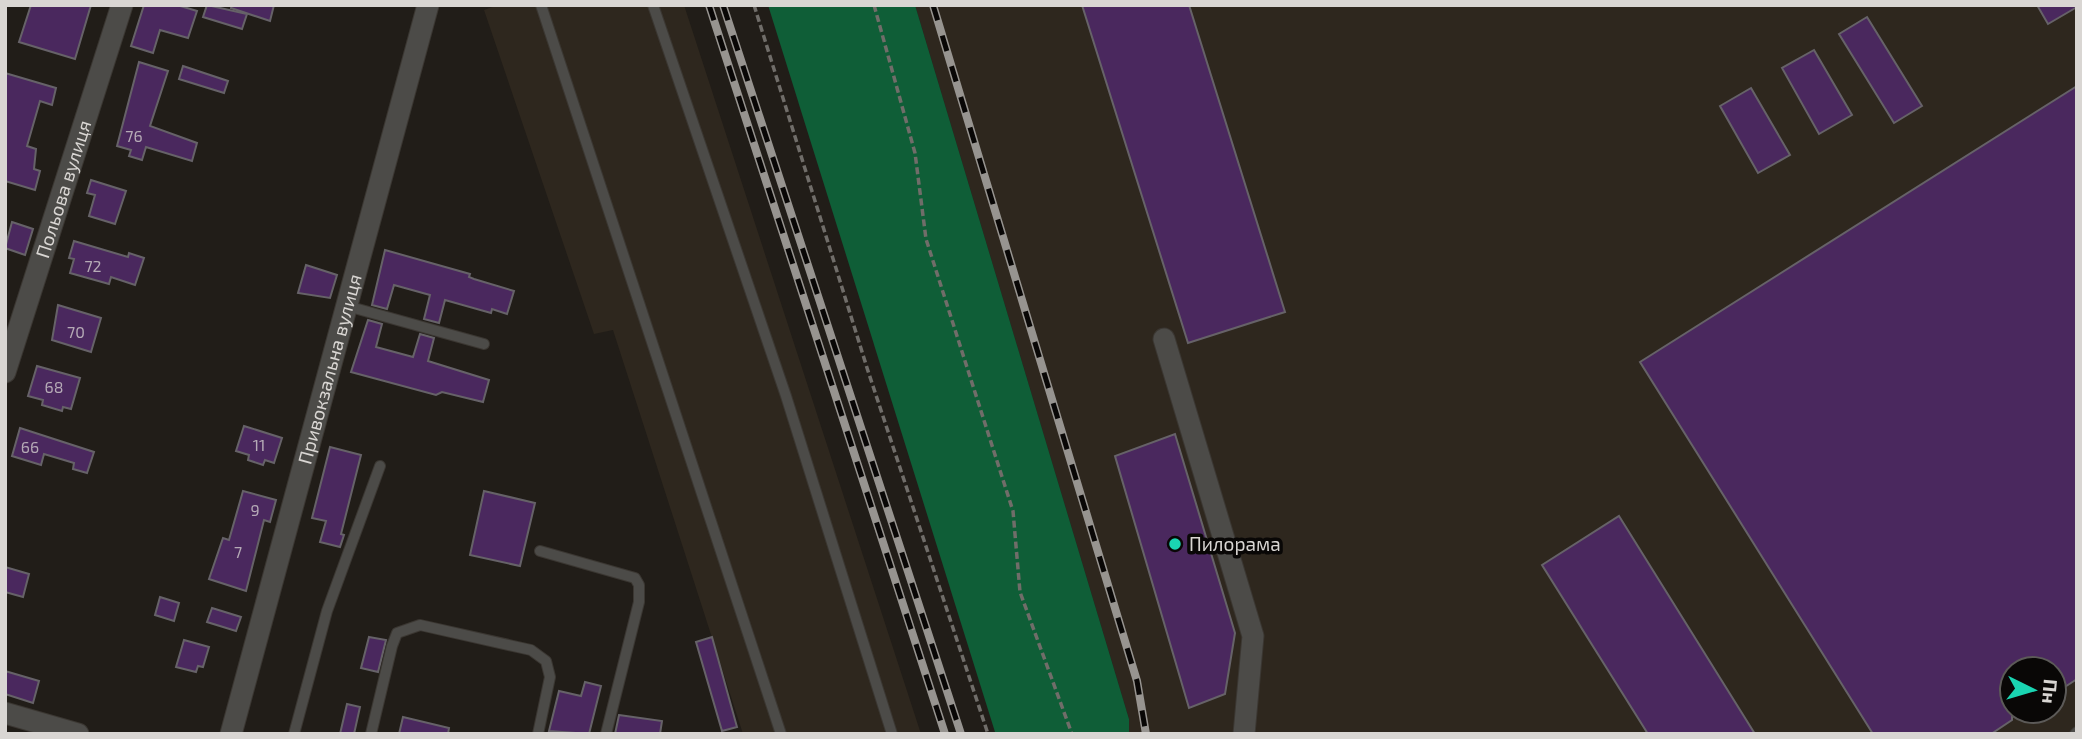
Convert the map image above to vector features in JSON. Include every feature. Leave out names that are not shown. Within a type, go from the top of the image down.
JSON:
[{"type":"street","name":"Польова вулиця","points":[[5,372],[122,5]]},
{"type":"street","name":"Привокзальна вулиця","points":[[231,734],[428,5]]},
{"type":"street","points":[[1164,340],[1253,636],[1244,734]]},
{"type":"street","points":[[5,713],[78,734]]},
{"type":"lane","points":[[541,5],[781,734]]},
{"type":"lane","points":[[653,5],[786,396],[892,734]]},
{"type":"lane","points":[[347,306],[484,344]]},
{"type":"lane","points":[[294,734],[327,611],[380,466]]},
{"type":"lane","points":[[540,551],[635,578],[639,585],[639,602],[606,734]]},
{"type":"lane","points":[[371,734],[397,634],[420,625],[531,650],[546,661],[550,677],[538,734]]},
{"type":"path","points":[[754,5],[868,371],[988,734]]},
{"type":"path","points":[[874,5],[915,153],[926,239],[1013,511],[1020,592],[1072,734]]},
{"type":"shaded area","points":[[498,5],[684,5],[921,734],[743,734],[613,330],[594,334],[484,10]]},
{"type":"shaded area","points":[[915,5],[2077,5],[2077,734],[1129,734],[1129,719]]},
{"type":"green space","points":[[768,5],[915,5],[1129,719],[1129,734],[995,732]]},
{"type":"building","points":[[31,5],[91,5],[75,59],[19,42]]},
{"type":"building","points":[[144,5],[177,5],[197,11],[188,38],[160,30],[153,53],[131,46]]},
{"type":"building","points":[[207,5],[247,14],[242,29],[203,17]]},
{"type":"building","points":[[232,5],[274,5],[270,21],[231,8]]},
{"type":"building","points":[[1082,5],[1189,5],[1285,312],[1188,343]]},
{"type":"building","points":[[2037,5],[2077,5],[2077,7],[2048,24]]},
{"type":"building","points":[[1867,17],[1922,106],[1894,123],[1839,34]]},
{"type":"building","points":[[1814,50],[1852,115],[1819,134],[1782,68]]},
{"type":"building","points":[[139,62],[168,71],[150,126],[197,143],[192,161],[146,147],[142,160],[129,156],[131,150],[117,146]]},
{"type":"building","points":[[183,66],[228,81],[224,93],[179,79]]},
{"type":"building","points":[[5,73],[56,88],[52,105],[40,101],[27,146],[36,149],[34,169],[40,171],[35,190],[5,181]]},
{"type":"building","points":[[2077,86],[2077,679],[2068,685],[2068,655],[1998,655],[1998,725],[2004,725],[1991,734],[1873,734],[1640,362]]},
{"type":"building","points":[[1751,88],[1790,155],[1758,173],[1720,106]]},
{"type":"building","points":[[91,180],[126,191],[115,224],[89,216],[95,195],[87,193]]},
{"type":"building","points":[[12,222],[33,229],[25,255],[5,248]]},
{"type":"building","points":[[74,241],[128,257],[129,253],[144,258],[135,285],[111,277],[109,284],[70,273],[74,259],[69,258]]},
{"type":"building","points":[[385,250],[470,274],[469,277],[474,279],[514,291],[507,314],[492,309],[491,313],[445,300],[439,323],[424,319],[430,295],[394,285],[387,309],[372,305]]},
{"type":"building","points":[[306,265],[337,275],[330,298],[298,293]]},
{"type":"building","points":[[58,305],[101,318],[91,352],[52,340]]},
{"type":"building","points":[[368,320],[382,324],[376,347],[413,357],[420,334],[434,338],[428,361],[489,380],[483,402],[442,392],[436,395],[351,372]]},
{"type":"building","points":[[37,366],[80,378],[71,409],[63,407],[62,411],[42,405],[43,400],[28,396]]},
{"type":"building","points":[[244,426],[282,438],[274,463],[265,460],[263,465],[248,460],[249,455],[236,451]]},
{"type":"building","points":[[20,428],[94,452],[87,473],[73,469],[74,463],[44,454],[41,465],[12,456]]},
{"type":"building","name":"Пилорама","points":[[1175,434],[1235,633],[1225,694],[1189,708],[1115,456]]},
{"type":"building","points":[[330,447],[361,455],[340,547],[320,542],[326,521],[312,518]]},
{"type":"building","points":[[243,491],[276,500],[270,522],[264,520],[246,591],[209,579],[223,538],[229,540]]},
{"type":"building","points":[[484,491],[535,503],[520,566],[470,555]]},
{"type":"building","points":[[1619,516],[1755,734],[1648,734],[1542,565]]},
{"type":"building","points":[[5,567],[29,574],[23,597],[5,592]]},
{"type":"building","points":[[160,597],[179,603],[174,621],[155,615]]},
{"type":"building","points":[[212,608],[241,617],[236,631],[207,622]]},
{"type":"building","points":[[369,637],[386,640],[378,672],[361,668]]},
{"type":"building","points":[[712,637],[737,727],[722,731],[696,642]]},
{"type":"building","points":[[184,640],[209,647],[203,667],[198,666],[196,672],[176,667]]},
{"type":"building","points":[[5,671],[39,681],[33,703],[5,694]]},
{"type":"building","points":[[585,682],[601,686],[589,734],[549,731],[559,691],[581,696]]},
{"type":"building","points":[[347,704],[360,707],[354,734],[340,734]]},
{"type":"building","points":[[619,715],[662,721],[660,734],[615,734]]},
{"type":"building","points":[[403,717],[449,728],[448,734],[399,734]]},
{"type":"railway","points":[[709,5],[945,734]]},
{"type":"railway","points":[[723,5],[961,734]]},
{"type":"railway","points":[[933,5],[1137,681],[1146,734]]},
{"type":"place","name":"Пилорама","points":[[1175,544]]}]
